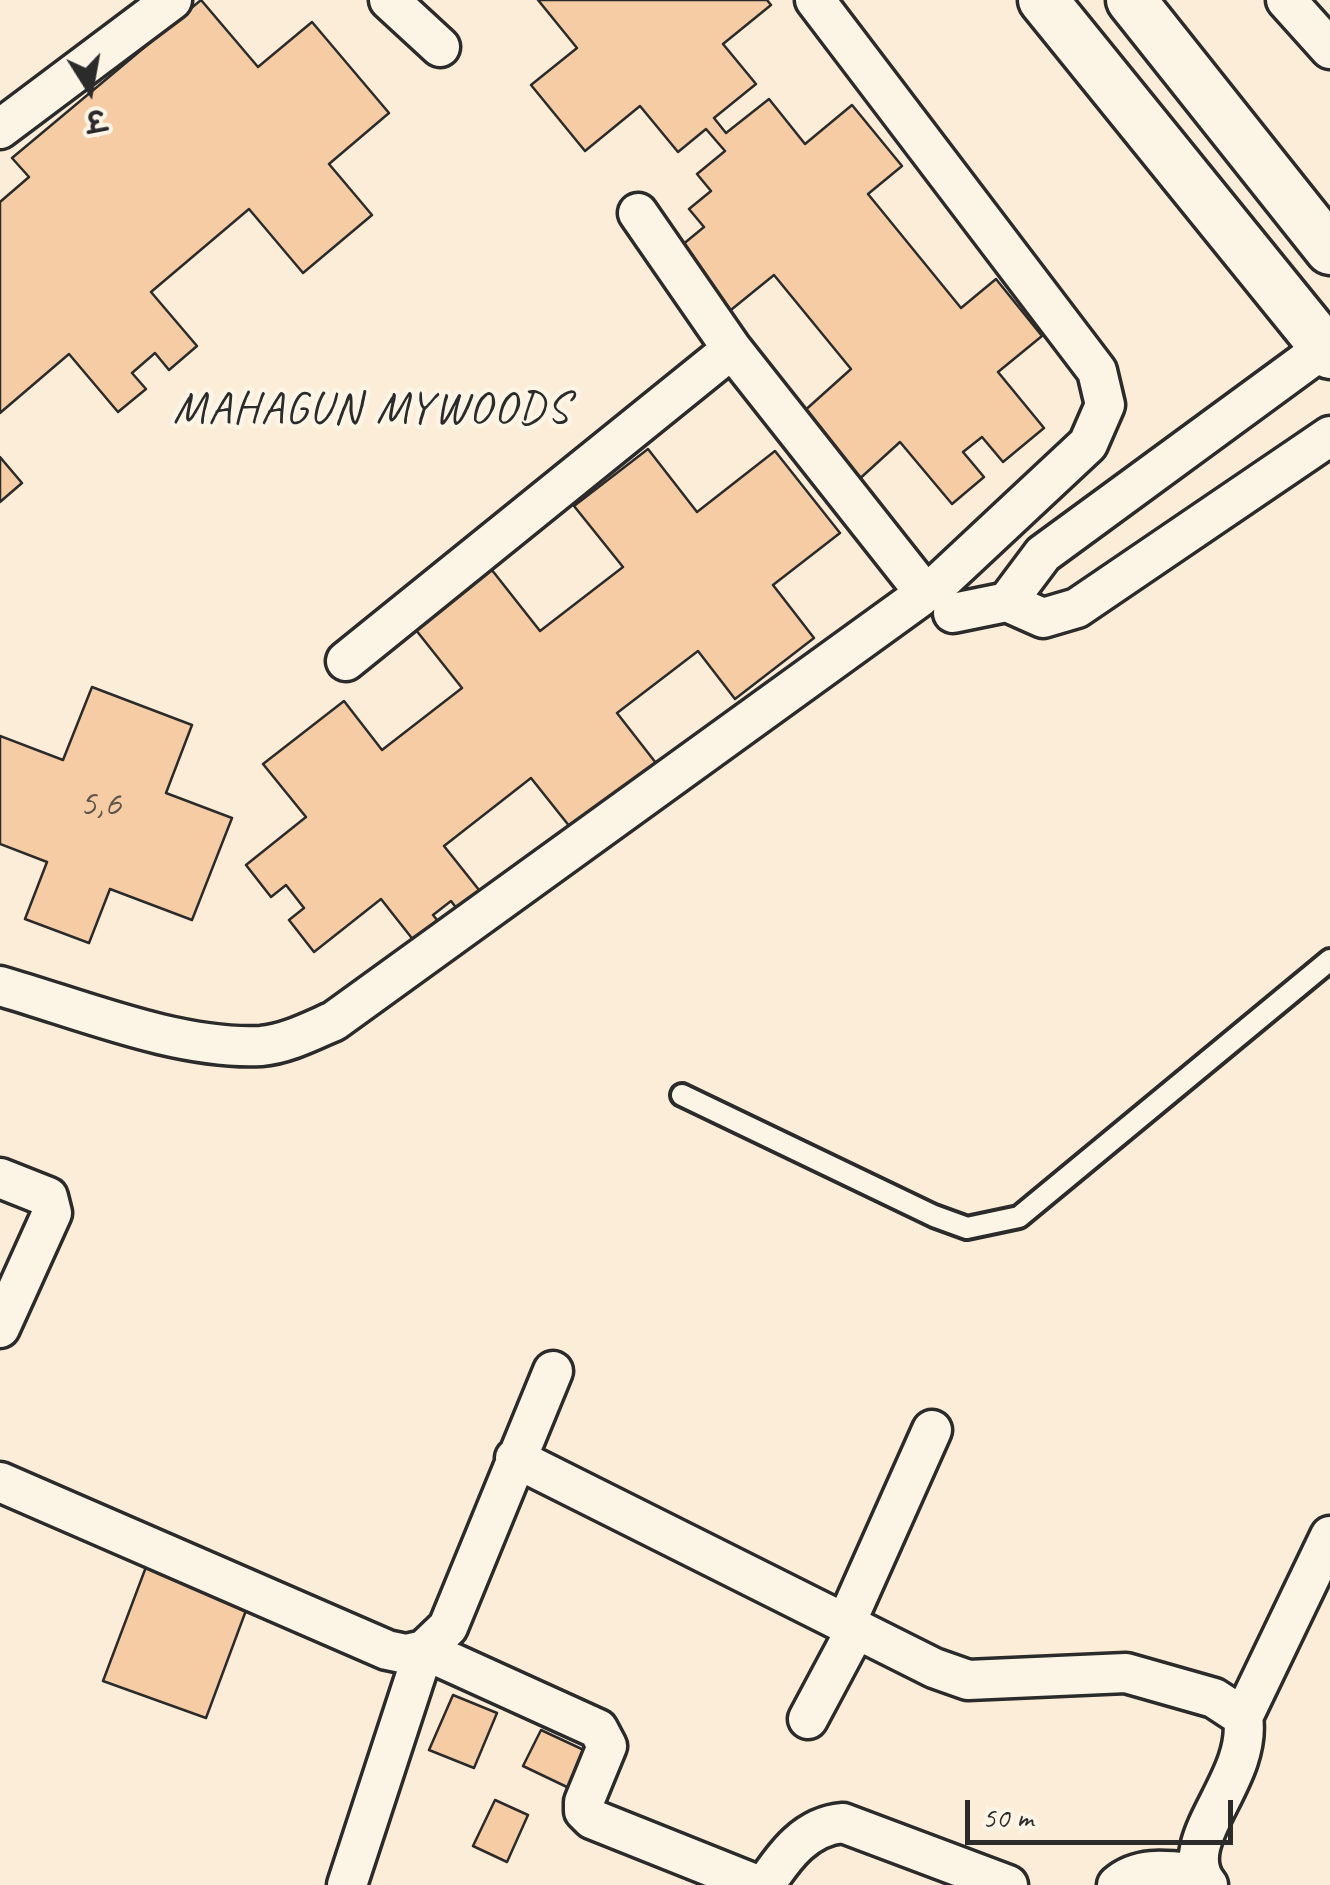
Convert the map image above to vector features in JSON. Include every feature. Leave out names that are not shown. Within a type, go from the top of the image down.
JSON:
[{"type":"street","points":[[0,130],[172,0]]},
{"type":"street","points":[[389,0],[440,47]]},
{"type":"street","points":[[0,986],[202,1043],[264,1046],[334,1021],[933,597],[1088,444],[1106,405],[1097,371],[815,0]]},
{"type":"street","points":[[1007,602],[1043,554],[1327,351],[1043,0]]},
{"type":"street","points":[[1131,0],[1330,250]]},
{"type":"street","points":[[1286,0],[1330,49]]},
{"type":"street","points":[[638,214],[732,349],[933,597],[1007,602],[1043,618],[1077,608],[1330,436]]},
{"type":"street","points":[[346,661],[732,349]]},
{"type":"street","points":[[0,1178],[48,1198],[52,1213],[0,1328]]},
{"type":"street","points":[[348,1885],[424,1650],[448,1626],[553,1371]]},
{"type":"street","points":[[808,1719],[932,1430]]},
{"type":"street","points":[[515,1458],[850,1628],[968,1680],[1126,1673],[1214,1698],[1243,1717]]},
{"type":"street","points":[[0,1482],[387,1650],[406,1654],[424,1650],[598,1729],[607,1746],[584,1802],[584,1811],[592,1819],[757,1885]]},
{"type":"street","points":[[1116,1885],[1134,1874],[1156,1870],[1204,1879],[1197,1847],[1237,1771],[1247,1740],[1243,1717],[1330,1536]]},
{"type":"street","points":[[766,1885],[807,1833],[822,1824],[843,1823],[1008,1885]]},
{"type":"lane","points":[[682,1094],[934,1216],[968,1228],[1018,1217],[1074,1176],[1330,960]]},
{"type":"building","points":[[201,0],[258,67],[312,22],[389,113],[329,164],[372,215],[303,273],[249,209],[151,292],[197,346],[169,370],[155,353],[132,373],[146,389],[118,412],[69,354],[0,413],[0,202],[29,177],[12,158]]},
{"type":"building","points":[[538,0],[767,0],[771,5],[723,44],[756,84],[714,118],[726,133],[769,99],[805,144],[852,105],[902,166],[868,194],[961,308],[996,279],[1042,336],[998,372],[1044,428],[1003,462],[982,437],[963,452],[984,477],[952,504],[900,442],[855,483],[802,413],[851,369],[774,275],[721,318],[670,255],[704,227],[689,209],[711,191],[697,174],[725,151],[706,129],[678,152],[640,106],[585,151],[531,85],[577,48]]},
{"type":"building","points":[[648,449],[697,512],[775,451],[840,533],[773,585],[814,638],[735,699],[698,651],[617,713],[663,772],[578,837],[531,778],[444,846],[487,900],[464,918],[451,901],[433,915],[447,932],[422,951],[381,899],[314,952],[289,920],[304,908],[286,885],[271,897],[246,865],[306,817],[263,764],[344,701],[382,750],[462,688],[408,620],[484,560],[540,631],[623,567],[574,506]]},
{"type":"building","points":[[0,457],[22,483],[0,502]]},
{"type":"building","points":[[92,687],[192,725],[166,793],[232,818],[192,920],[110,889],[89,943],[25,919],[47,862],[0,844],[0,736],[63,760]]},
{"type":"building","points":[[149,1559],[251,1597],[206,1718],[103,1681]]},
{"type":"building","points":[[453,1695],[497,1713],[474,1768],[429,1750]]},
{"type":"building","points":[[541,1730],[586,1751],[569,1788],[523,1766]]},
{"type":"building","points":[[495,1800],[528,1815],[507,1862],[473,1846]]},
{"type":"district","name":"MAHAGUN MYWOODS","points":[[372,410]]}]
